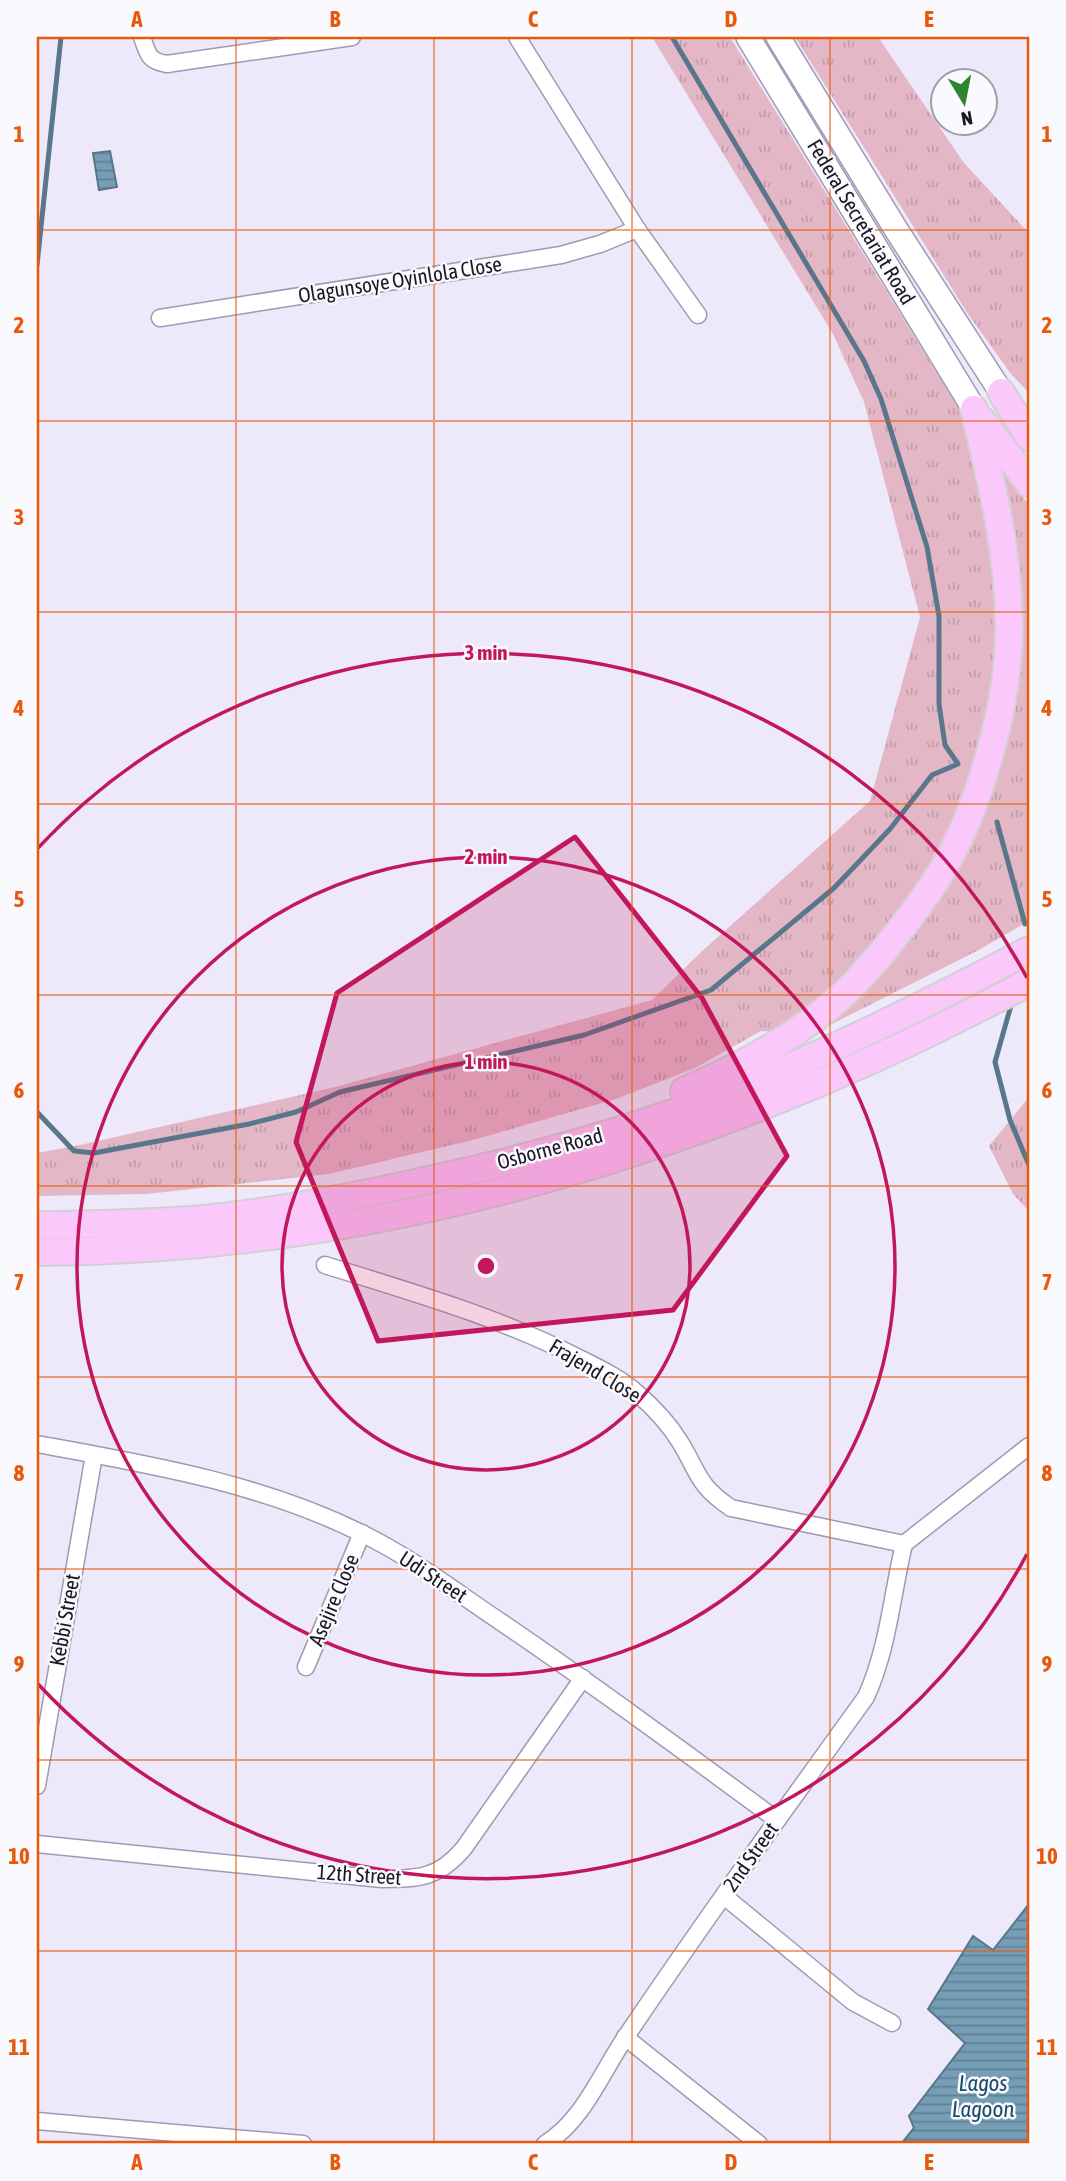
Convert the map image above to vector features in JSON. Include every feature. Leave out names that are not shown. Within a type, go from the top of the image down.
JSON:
[{"type":"main road","name":"Federal Secretariat Road","points":[[748,37],[974,409]]},
{"type":"main road","name":"Federal Secretariat Road","points":[[781,39],[897,231],[1001,392]]},
{"type":"main road","points":[[1001,392],[1029,418]]},
{"type":"main road","points":[[1001,392],[1029,437]]},
{"type":"main road","points":[[623,1129],[669,1097],[750,1061],[795,1033],[822,1012],[864,974],[922,902],[945,865],[964,826],[993,739],[1003,689],[1009,635],[999,461],[974,409]]},
{"type":"main road","points":[[999,461],[1029,483]]},
{"type":"main road","name":"Osborne Road","points":[[37,1225],[191,1219],[251,1212],[379,1191],[545,1152],[623,1129],[751,1083],[906,1013],[1029,950]]},
{"type":"main road","name":"Osborne Road","points":[[37,1252],[148,1249],[239,1240],[384,1217],[536,1183],[677,1140],[748,1114],[950,1025],[1029,982]]},
{"type":"street","points":[[142,37],[148,55],[155,62],[167,64],[352,37]]},
{"type":"street","points":[[517,37],[637,229],[698,316]]},
{"type":"street","name":"Olagunsoye Oyinlola Close","points":[[160,318],[561,255],[600,244],[637,229]]},
{"type":"street","name":"Frajend Close","points":[[325,1265],[459,1308],[544,1340],[595,1366],[636,1391],[656,1411],[680,1442],[699,1480],[714,1497],[731,1508],[904,1544]]},
{"type":"street","name":"Udi Street","points":[[37,1444],[226,1482],[281,1500],[362,1533],[411,1561],[583,1678],[777,1820]]},
{"type":"street","points":[[904,1544],[1029,1446]]},
{"type":"street","name":"Kebbi Street","points":[[37,1786],[94,1455]]},
{"type":"street","name":"Asejire Close","points":[[306,1667],[362,1533]]},
{"type":"street","name":"2nd Street","points":[[545,2144],[556,2137],[578,2114],[625,2037],[870,1688],[884,1646],[904,1544]]},
{"type":"street","name":"12th Street","points":[[37,1844],[382,1879],[431,1875],[455,1858],[464,1847],[583,1678]]},
{"type":"street","points":[[724,1896],[853,2002],[892,2023]]},
{"type":"street","points":[[625,2037],[759,2144]]},
{"type":"street","points":[[37,2120],[303,2144]]},
{"type":"highlighted area","points":[[575,837],[702,998],[787,1156],[673,1310],[378,1341],[296,1142],[337,993]]},
{"type":"green space","points":[[652,37],[730,37],[933,367],[1003,472],[1029,505],[1029,921],[977,951],[810,1035],[761,1031],[695,1068],[616,1099],[473,1140],[329,1174],[147,1194],[37,1196],[37,1153],[335,1087],[652,1000],[700,953],[870,801],[920,617],[864,402],[833,334]]},
{"type":"green space","points":[[795,37],[878,37],[930,113],[930,136],[946,136],[964,163],[1029,233],[1029,393],[1011,374],[968,314]]},
{"type":"green space","points":[[1029,1097],[1029,1211],[1013,1194],[989,1146]]},
{"type":"water","points":[[110,151],[117,187],[99,190],[93,153]]},
{"type":"water","name":"Lagos Lagoon","points":[[1029,1904],[1029,2144],[901,2144],[914,2128],[909,2116],[965,2043],[928,2009],[973,1936],[993,1950]]},
{"type":"waterway","points":[[37,265],[61,37]]},
{"type":"waterway","points":[[37,1112],[74,1151],[94,1153],[249,1124],[296,1112],[340,1092],[584,1035],[711,990],[834,888],[890,829],[932,775],[958,764],[945,745],[939,704],[939,616],[927,547],[881,399],[864,361],[672,37]]},
{"type":"waterway","points":[[997,822],[1025,924]]},
{"type":"waterway","points":[[1012,1002],[995,1062],[1010,1120],[1029,1165]]}]
